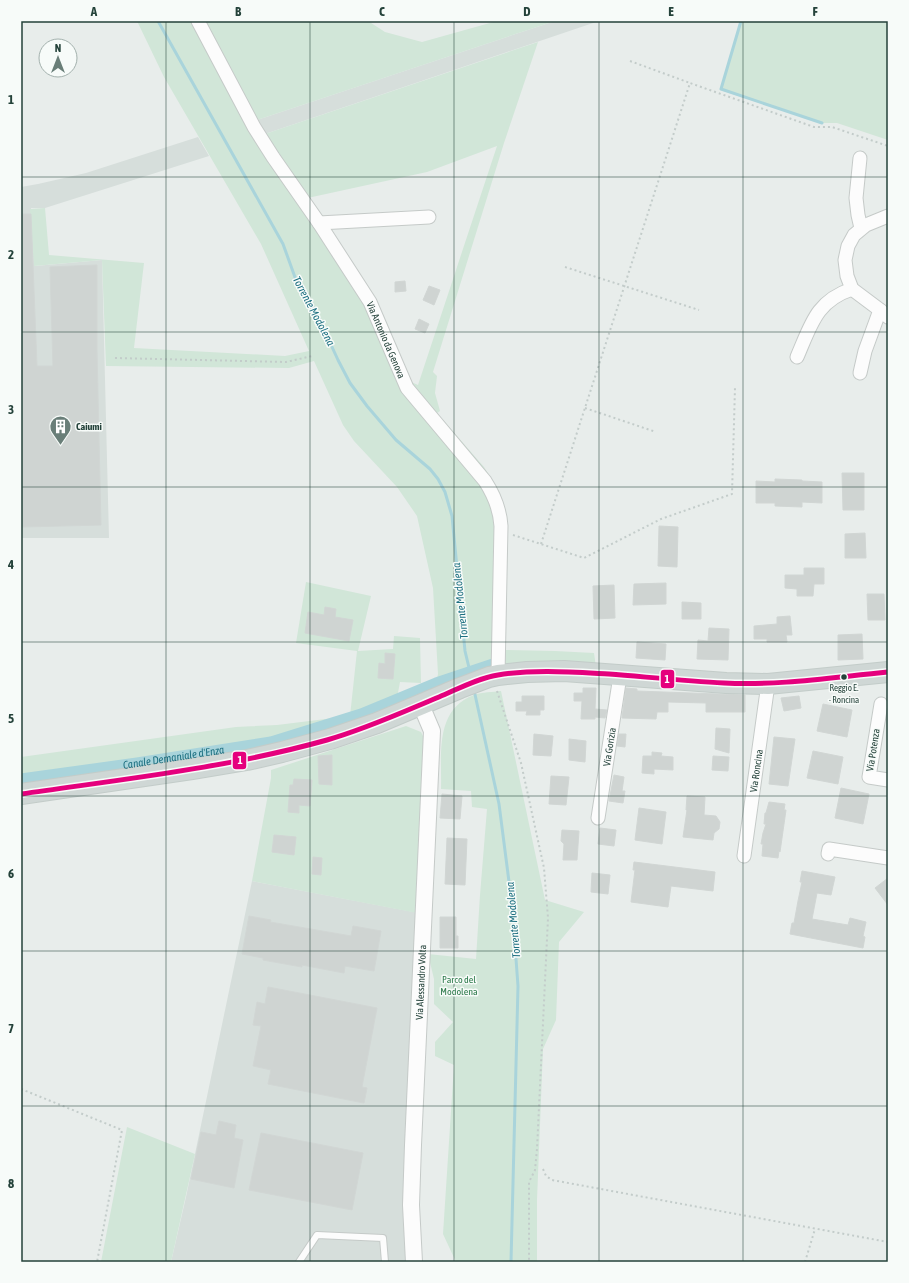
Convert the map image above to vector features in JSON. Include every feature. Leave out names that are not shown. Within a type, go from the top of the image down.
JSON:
[{"type":"main road","points":[[21,794],[192,769],[254,758],[330,739],[376,723],[460,688],[495,681],[527,672],[564,671],[726,683],[768,684],[888,672]]},
{"type":"street","name":"Via Antonio da Genova","points":[[198,21],[254,127],[370,302],[407,388],[485,481],[494,498],[501,526],[495,681]]},
{"type":"street","points":[[860,158],[856,198],[858,215],[862,228]]},
{"type":"street","points":[[860,372],[865,351],[884,313],[852,289],[847,276],[845,260],[846,253],[854,235],[866,225],[888,216]]},
{"type":"street","points":[[319,223],[429,217]]},
{"type":"street","points":[[797,357],[815,317],[826,303],[839,294],[852,289]]},
{"type":"street","name":"Via Gorizia","points":[[598,818],[620,676]]},
{"type":"street","name":"Via Roncina","points":[[744,856],[768,684]]},
{"type":"street","name":"Via Alessandro Volta","points":[[414,1262],[411,1205],[432,731],[421,704]]},
{"type":"street","name":"Via Potenza","points":[[881,704],[869,777],[888,780]]},
{"type":"street","points":[[828,854],[829,849],[888,858]]},
{"type":"lane","points":[[299,1262],[317,1235],[383,1238],[385,1262]]},
{"type":"path","points":[[630,61],[814,127],[832,127],[888,146]]},
{"type":"path","points":[[541,544],[690,83]]},
{"type":"path","points":[[565,267],[699,310]]},
{"type":"path","points":[[115,358],[286,362],[312,356]]},
{"type":"path","points":[[511,535],[584,558],[660,520],[732,494],[735,387]]},
{"type":"path","points":[[585,408],[656,432]]},
{"type":"path","points":[[495,681],[521,763],[544,868],[547,897],[548,918],[537,1149],[535,1170],[529,1182],[529,1262]]},
{"type":"path","points":[[21,1089],[122,1130],[97,1262]]},
{"type":"path","points":[[543,1169],[546,1176],[552,1180],[888,1242]]},
{"type":"path","points":[[805,1262],[815,1229]]},
{"type":"shaded area","points":[[555,21],[599,21],[259,136],[251,122]]},
{"type":"shaded area","points":[[198,137],[209,156],[45,208],[31,208],[35,266],[102,260],[109,538],[21,538],[21,187],[86,173]]},
{"type":"shaded area","points":[[252,881],[424,914],[414,1262],[171,1262]]},
{"type":"green space","points":[[137,21],[368,21],[385,32],[422,42],[497,21],[555,21],[251,122],[259,136],[538,42],[504,143],[433,372],[437,376],[435,393],[440,411],[437,413],[484,467],[499,491],[502,501],[506,535],[506,650],[594,653],[596,667],[439,689],[240,753],[21,784],[21,757],[236,727],[277,725],[350,716],[357,651],[296,643],[306,582],[371,596],[358,651],[393,649],[394,636],[420,638],[421,683],[400,682],[397,698],[436,684],[438,674],[433,588],[417,516],[397,487],[354,441],[343,425],[314,361],[289,368],[106,366],[102,260],[34,266],[30,209],[45,208],[49,255],[144,263],[134,348],[285,356],[309,351],[261,244],[164,77]],"holes":[[[497,146],[418,385],[402,378],[370,302],[303,199],[427,172]]]},
{"type":"green space","points":[[741,21],[888,21],[888,140],[837,123],[822,123],[721,89]]},
{"type":"green space","name":"Parco del Modolena","points":[[501,691],[545,900],[584,912],[559,942],[556,1020],[543,1049],[537,1200],[537,1262],[456,1262],[443,1234],[454,1065],[435,1056],[435,1042],[453,1022],[434,1004],[434,979],[428,954],[476,959],[487,809],[472,807],[471,791],[441,789],[441,748],[446,722],[452,711],[461,702],[477,694]]},
{"type":"green space","points":[[406,726],[421,732],[424,738],[417,913],[252,881],[271,778],[271,770]]},
{"type":"green space","points":[[127,1127],[195,1154],[171,1262],[101,1262]]},
{"type":"building","name":"Caiumi","points":[[21,214],[31,214],[37,366],[53,366],[50,267],[97,265],[97,350],[101,525],[21,527]]},
{"type":"building","points":[[405,281],[406,291],[395,292],[395,282]]},
{"type":"building","points":[[429,286],[440,290],[434,305],[423,300]]},
{"type":"building","points":[[419,319],[429,324],[425,333],[415,329]]},
{"type":"building","points":[[842,473],[864,473],[864,510],[843,510]]},
{"type":"building","points":[[775,479],[822,482],[822,503],[802,502],[802,507],[775,506],[775,503],[756,503],[756,481],[775,482]]},
{"type":"building","points":[[659,526],[678,527],[677,567],[658,566]]},
{"type":"building","points":[[865,533],[866,558],[845,558],[845,534]]},
{"type":"building","points":[[804,568],[824,568],[824,584],[814,584],[813,596],[797,596],[797,589],[785,588],[785,575],[804,575]]},
{"type":"building","points":[[666,583],[666,604],[633,605],[634,584]]},
{"type":"building","points":[[614,585],[615,618],[594,619],[593,586]]},
{"type":"building","points":[[867,594],[884,594],[885,620],[868,620]]},
{"type":"building","points":[[682,602],[701,603],[701,619],[682,619]]},
{"type":"building","points":[[325,607],[336,609],[335,617],[353,620],[349,641],[305,633],[308,612],[324,615]]},
{"type":"building","points":[[790,616],[792,635],[786,635],[787,642],[767,642],[767,639],[754,639],[754,626],[777,624],[777,617]]},
{"type":"building","points":[[709,628],[729,629],[728,660],[697,659],[698,640],[708,641]]},
{"type":"building","points":[[862,634],[863,659],[838,660],[838,635]]},
{"type":"building","points":[[637,642],[666,644],[665,660],[636,658]]},
{"type":"building","points":[[385,653],[395,654],[393,679],[378,678],[379,663],[385,664]]},
{"type":"building","points":[[583,688],[596,688],[595,709],[607,710],[605,718],[595,717],[595,719],[581,719],[582,701],[574,701],[574,693],[583,693]]},
{"type":"building","points":[[626,688],[637,689],[637,691],[745,695],[745,712],[706,712],[706,703],[668,702],[668,712],[657,712],[656,719],[622,718]]},
{"type":"building","points":[[522,696],[544,696],[544,710],[540,710],[540,715],[526,715],[527,711],[516,711],[516,702],[522,702]]},
{"type":"building","points":[[799,696],[801,708],[784,711],[781,698]]},
{"type":"building","points":[[823,704],[852,710],[847,737],[817,731]]},
{"type":"building","points":[[716,728],[730,729],[729,753],[715,749]]},
{"type":"building","points":[[534,734],[553,736],[551,756],[533,755]]},
{"type":"building","points":[[619,734],[626,734],[625,747],[617,746]]},
{"type":"building","points":[[774,737],[795,739],[788,786],[769,784]]},
{"type":"building","points":[[569,739],[586,741],[585,762],[569,760]]},
{"type":"building","points":[[813,751],[843,757],[838,784],[807,778]]},
{"type":"building","points":[[652,752],[662,753],[661,756],[673,757],[673,770],[654,769],[654,774],[642,773],[643,756],[652,756]]},
{"type":"building","points":[[332,755],[332,785],[319,784],[318,756]]},
{"type":"building","points":[[713,756],[729,757],[728,771],[712,770]]},
{"type":"building","points":[[614,775],[624,777],[622,791],[625,791],[623,803],[609,801]]},
{"type":"building","points":[[551,776],[569,777],[566,805],[549,804]]},
{"type":"building","points":[[294,779],[312,780],[310,806],[299,805],[299,813],[288,812],[290,785],[293,785]]},
{"type":"building","points":[[841,788],[869,794],[863,824],[835,818]]},
{"type":"building","points":[[442,794],[462,796],[460,819],[440,818]]},
{"type":"building","points":[[687,796],[705,797],[704,815],[716,816],[720,822],[719,829],[714,833],[713,840],[683,837],[687,810]]},
{"type":"building","points":[[769,802],[785,804],[784,810],[786,810],[778,858],[762,856],[763,844],[761,844],[766,824],[764,824],[765,813]]},
{"type":"building","points":[[639,808],[666,812],[662,844],[635,840]]},
{"type":"building","points":[[600,828],[616,830],[614,846],[598,844]]},
{"type":"building","points":[[562,830],[579,831],[577,860],[563,860],[564,844],[561,841]]},
{"type":"building","points":[[274,835],[296,837],[294,855],[272,852]]},
{"type":"building","points":[[447,838],[467,839],[465,885],[445,884]]},
{"type":"building","points":[[313,857],[322,858],[321,875],[312,874]]},
{"type":"building","points":[[634,862],[715,872],[713,891],[671,886],[668,907],[631,902],[635,870],[633,870]]},
{"type":"building","points":[[802,871],[835,877],[831,895],[817,893],[812,919],[848,925],[850,918],[866,922],[863,936],[865,937],[863,948],[790,934],[792,923],[794,923],[802,882],[800,882]]},
{"type":"building","points":[[592,873],[610,875],[608,894],[591,892]]},
{"type":"building","points":[[888,878],[888,905],[875,888]]},
{"type":"building","points":[[249,916],[271,920],[270,922],[351,936],[353,926],[381,931],[374,971],[345,966],[344,973],[302,965],[302,967],[263,960],[263,958],[242,954]]},
{"type":"building","points":[[440,917],[456,917],[456,936],[458,936],[458,948],[440,948]]},
{"type":"building","points":[[268,987],[377,1008],[362,1087],[367,1088],[364,1103],[268,1084],[271,1070],[253,1066],[261,1026],[253,1025],[257,1002],[265,1004]]},
{"type":"building","points":[[219,1121],[236,1125],[234,1138],[243,1140],[234,1188],[191,1179],[201,1132],[216,1135]]},
{"type":"building","points":[[261,1133],[363,1153],[352,1210],[249,1190]]},
{"type":"waterway","name":"Torrente Modolena","points":[[158,21],[283,244],[296,280],[316,312],[350,383],[367,406],[396,440],[430,469],[438,479],[445,492],[452,516],[465,651],[471,676]]},
{"type":"waterway","points":[[741,21],[721,89],[822,123]]},
{"type":"waterway","name":"Canale Demaniale d'Enza","points":[[21,779],[271,742],[361,714],[436,683],[493,664]]},
{"type":"waterway","name":"Torrente Modolena","points":[[474,690],[499,804],[512,905],[518,986],[511,1262]]},
{"type":"transit line","name":"1","points":[[21,794],[175,772],[289,750],[356,731],[476,681],[491,676],[512,673],[567,672],[745,684],[888,672]]},
{"type":"place","name":"Caiumi","points":[[60,446]]},
{"type":"place","name":"Reggio E. - Roncina","points":[[844,677]]}]
